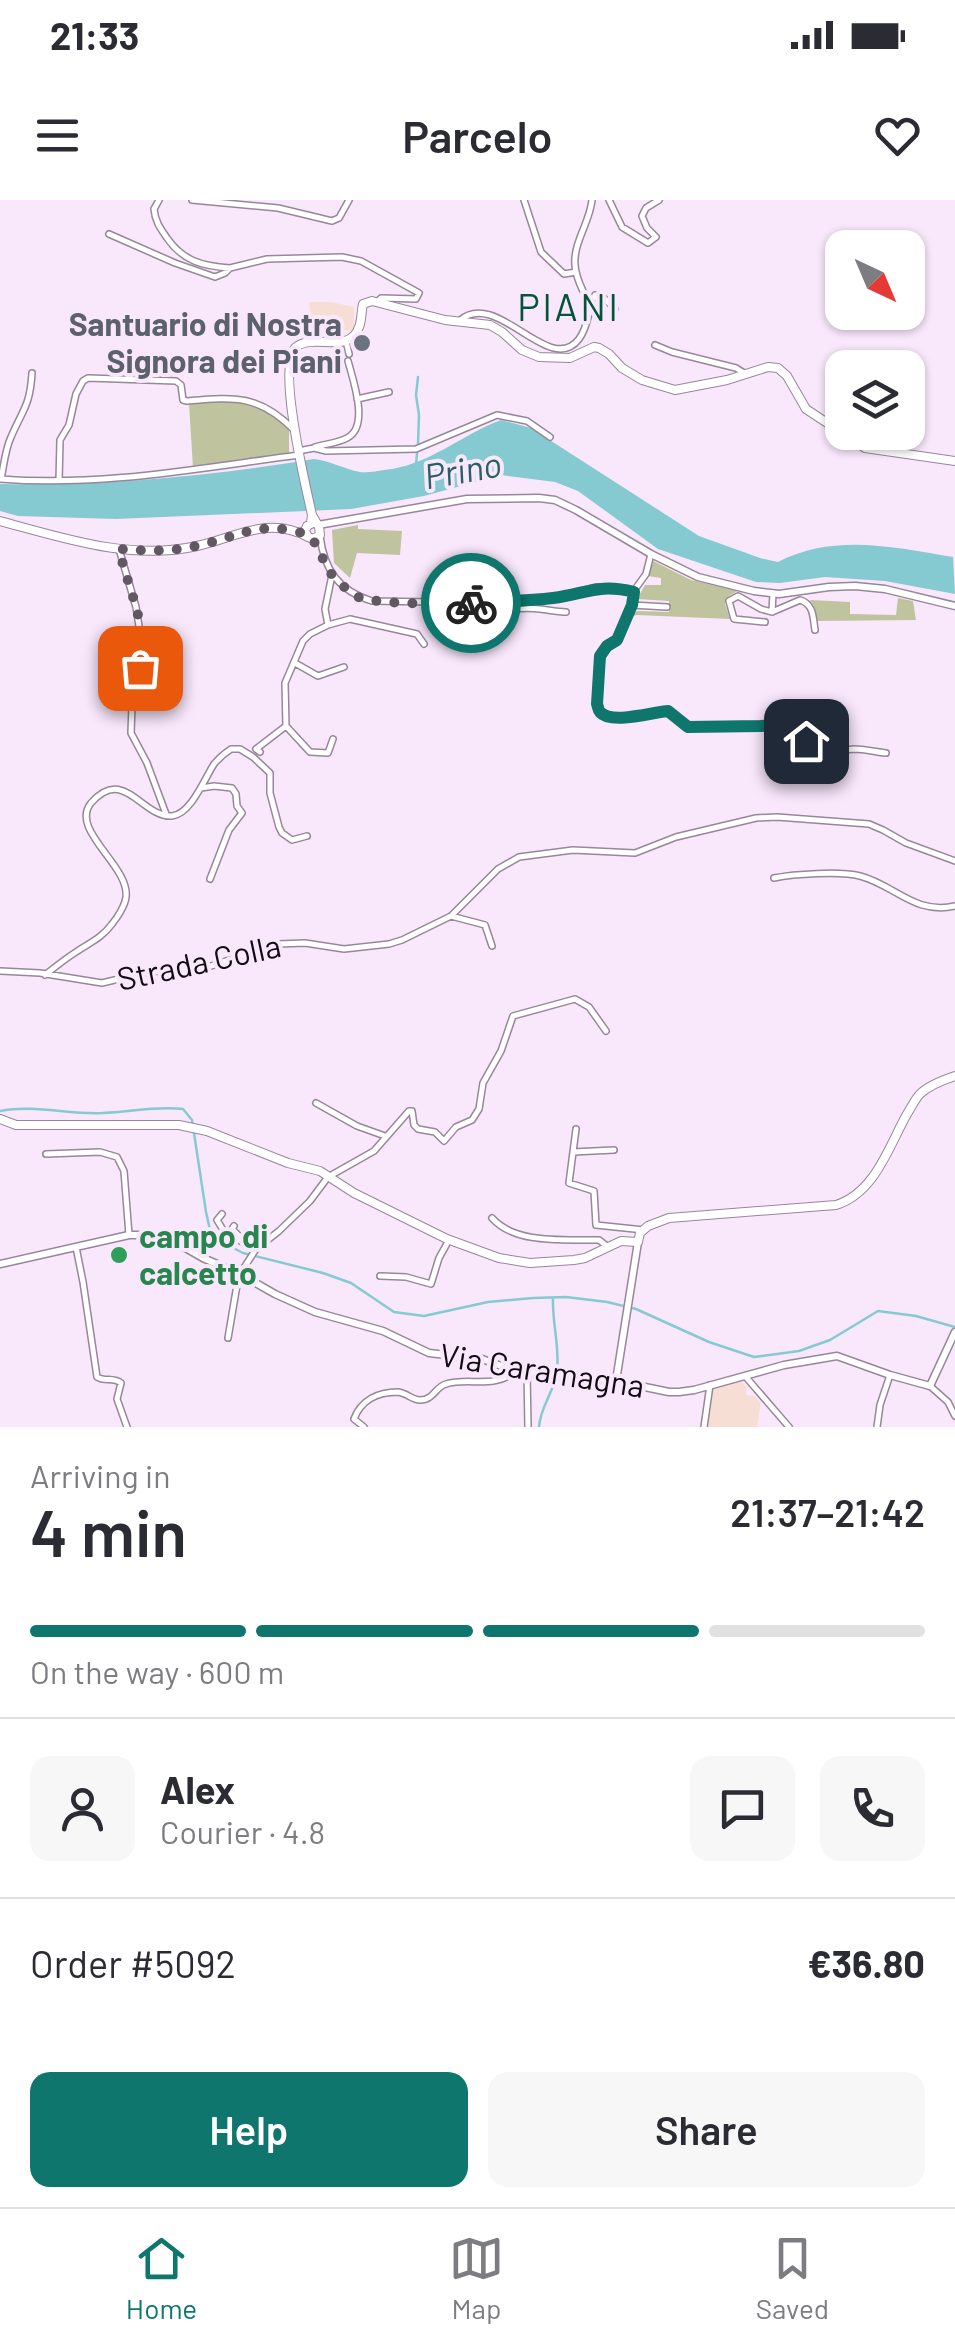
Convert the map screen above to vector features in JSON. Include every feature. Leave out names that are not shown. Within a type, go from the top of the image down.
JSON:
[{"type":"main road","points":[[0,520],[119,549],[182,549],[251,529],[315,528],[299,455],[288,374],[292,352],[300,344],[346,340],[358,330],[362,304],[377,302],[497,328],[522,350],[539,357],[570,358],[599,348],[642,380],[675,390],[768,367],[778,368],[806,409],[865,448],[955,462]]},
{"type":"main road","points":[[2,1120],[16,1125],[187,1126],[202,1130],[288,1164],[314,1169],[449,1240],[499,1258],[530,1263],[585,1258],[621,1241],[638,1242],[644,1230],[658,1220],[846,1202],[866,1186],[919,1094],[955,1076]]},
{"type":"street","points":[[160,200],[154,207],[155,220],[176,250],[200,265],[230,268],[267,259],[342,257],[361,262],[419,294],[416,300],[381,298],[377,302]]},
{"type":"street","points":[[192,200],[278,208],[332,221],[339,218],[350,200]]},
{"type":"street","points":[[524,200],[541,252],[564,274],[576,272]]},
{"type":"street","points":[[590,306],[574,261],[592,200]]},
{"type":"street","points":[[609,200],[622,227],[648,242],[656,237],[646,228],[643,212],[659,200]]},
{"type":"street","points":[[110,234],[209,276],[219,276],[230,268]]},
{"type":"street","points":[[460,321],[466,315],[480,314],[561,350],[580,338],[596,295],[608,300],[615,310]]},
{"type":"street","points":[[32,373],[26,410],[10,440],[0,479],[143,477],[299,455],[346,439],[359,421],[346,340]]},
{"type":"street","points":[[656,345],[736,368],[746,375]]},
{"type":"street","points":[[59,481],[60,440],[69,425],[76,394],[88,378],[176,381],[186,401],[247,399],[265,406],[296,432]]},
{"type":"street","points":[[357,399],[389,392]]},
{"type":"street","points":[[314,448],[326,452],[416,449],[497,415],[527,422],[550,437]]},
{"type":"street","points":[[634,592],[597,587],[553,598],[492,602],[372,601],[356,596],[332,575],[315,528],[467,498],[539,498],[555,500],[576,510],[698,577],[773,593],[855,586],[885,589],[955,606]]},
{"type":"street","points":[[119,549],[144,652],[132,705],[131,733],[166,814]]},
{"type":"street","points":[[651,554],[617,640],[600,656],[597,704],[601,714],[622,718],[668,711],[688,727],[782,724],[818,748],[886,753]]},
{"type":"street","points":[[328,625],[325,608],[332,575]]},
{"type":"street","points":[[772,612],[773,593]]},
{"type":"street","points":[[765,622],[734,619],[729,601],[738,596],[772,612],[800,600],[810,606],[815,630]]},
{"type":"street","points":[[425,602],[447,624],[481,622]]},
{"type":"street","points":[[492,602],[511,610],[566,612]]},
{"type":"street","points":[[632,605],[667,606]]},
{"type":"street","points":[[333,739],[328,753],[310,752],[286,726],[284,683],[303,641],[328,625],[350,619],[417,634],[424,644]]},
{"type":"street","points":[[294,663],[318,676],[344,667]]},
{"type":"street","points":[[260,752],[256,749],[286,726]]},
{"type":"street","points":[[45,975],[100,937],[118,916],[126,898],[118,873],[85,823],[92,802],[109,792],[126,791],[150,810],[171,816],[185,809],[216,762],[232,749],[240,749],[270,773],[270,793],[282,833],[292,840],[307,836]]},
{"type":"street","points":[[201,788],[232,788],[242,816],[229,830],[210,879]]},
{"type":"street","name":"Strada Colla","points":[[0,972],[102,983],[144,973],[211,966],[272,944],[352,948],[390,944],[451,916],[512,859],[573,850],[644,852],[676,838],[756,818],[869,824],[955,862]]},
{"type":"street","points":[[774,878],[860,876],[925,907],[955,906]]},
{"type":"street","points":[[451,916],[486,925],[492,946]]},
{"type":"street","points":[[228,1338],[240,1274],[257,1248],[310,1201],[328,1177],[374,1150],[409,1111],[418,1129],[435,1132],[444,1141],[456,1127],[472,1120],[479,1109],[483,1082],[507,1037],[513,1016],[575,999],[589,1006],[606,1031]]},
{"type":"street","points":[[316,1103],[357,1126],[385,1136]]},
{"type":"street","points":[[576,1129],[569,1184],[594,1191],[596,1225],[644,1230]]},
{"type":"street","points":[[573,1152],[614,1150]]},
{"type":"street","points":[[0,1264],[130,1234],[124,1171],[117,1157],[100,1152],[46,1154]]},
{"type":"street","points":[[222,1214],[217,1220],[226,1233],[257,1248]]},
{"type":"street","points":[[492,1218],[500,1226],[526,1236],[599,1240],[608,1246]]},
{"type":"street","points":[[234,1226],[232,1229],[240,1237],[257,1248]]},
{"type":"street","name":"Via Caramagna","points":[[130,1234],[170,1239],[274,1294],[315,1312],[383,1331],[423,1351],[482,1359],[516,1371],[688,1392],[784,1365],[838,1356],[930,1386]]},
{"type":"street","points":[[380,1276],[432,1284],[449,1240]]},
{"type":"street","points":[[616,1381],[638,1242]]},
{"type":"street","points":[[76,1247],[97,1376],[121,1382],[117,1399],[127,1427]]},
{"type":"street","points":[[955,1332],[930,1386],[948,1402],[955,1416]]},
{"type":"street","points":[[364,1427],[354,1419],[361,1405],[376,1396],[399,1392],[418,1400],[430,1398],[446,1384],[504,1379],[516,1371]]},
{"type":"street","points":[[526,1372],[528,1427]]},
{"type":"street","points":[[877,1427],[890,1375]]},
{"type":"street","points":[[744,1376],[788,1427]]},
{"type":"street","points":[[704,1427],[710,1385]]},
{"type":"shaded area","points":[[309,302],[354,307],[354,330],[312,332]]},
{"type":"shaded area","points":[[220,399],[250,403],[273,415],[289,429],[289,454],[193,468],[189,403]]},
{"type":"shaded area","points":[[358,525],[358,529],[402,531],[400,555],[357,553],[350,578],[334,563],[332,530]]},
{"type":"shaded area","points":[[653,561],[691,580],[737,591],[725,604],[730,619],[629,617],[637,611],[669,612],[669,601],[637,599],[645,585],[661,585],[661,578],[648,576]]},
{"type":"shaded area","points":[[898,598],[913,601],[916,620],[816,621],[810,600],[850,602],[850,614],[896,615]]},
{"type":"shaded area","points":[[741,1382],[747,1387],[746,1395],[755,1396],[761,1404],[757,1427],[707,1427],[712,1389]]},
{"type":"water","name":"Prino","points":[[501,420],[531,428],[699,536],[778,562],[799,553],[842,545],[953,557],[955,594],[885,581],[825,577],[756,582],[658,549],[578,491],[555,482],[501,475],[424,496],[351,509],[116,519],[18,516],[0,511],[0,484],[158,479],[314,459],[360,472],[400,467]]},
{"type":"waterway","name":"Prino","points":[[418,377],[418,445]]},
{"type":"waterway","name":"Prino","points":[[416,466],[417,453]]},
{"type":"waterway","points":[[0,1111],[183,1109],[192,1120],[206,1212],[216,1239],[243,1253],[351,1283],[394,1312],[424,1316],[488,1302],[533,1298],[607,1302],[636,1309],[709,1342],[754,1357],[799,1351],[830,1340],[878,1311],[955,1327]]},
{"type":"waterway","points":[[539,1427],[557,1372],[553,1298]]},
{"type":"way so far","points":[[140,668],[144,652],[142,632],[119,549],[182,549],[251,529],[297,531],[322,550],[332,575],[356,596],[372,601],[471,603]]},
{"type":"place","name":"Santuario di Nostra Signora dei Piani","points":[[362,343]]},
{"type":"place","name":"campo di calcetto","points":[[119,1255]]},
{"type":"district","name":"PIANI","points":[[569,308]]},
{"type":"route","points":[[471,603],[553,598],[597,587],[634,592],[617,640],[600,656],[597,704],[601,714],[622,718],[668,711],[688,727],[782,724],[806,741]]}]
